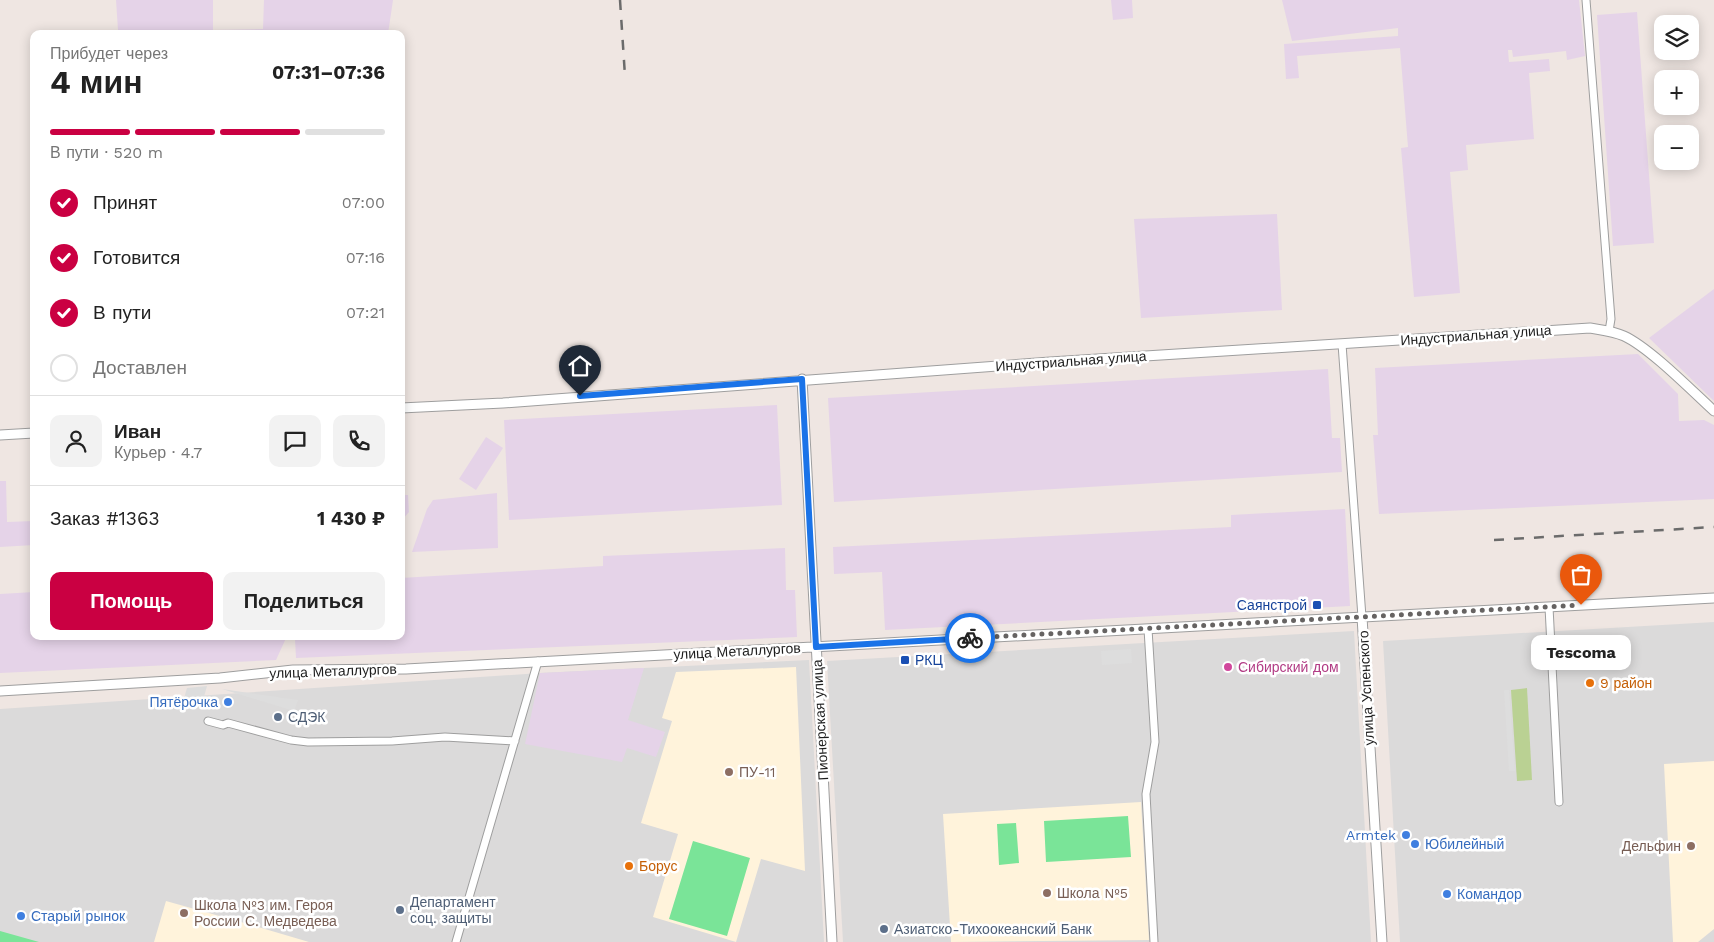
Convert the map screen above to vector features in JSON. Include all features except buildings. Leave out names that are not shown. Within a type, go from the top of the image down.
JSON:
[{"type":"street","points":[[1586,0],[1611,319],[1609,331]]},
{"type":"street","name":"Индустриальная улица","points":[[405,408],[503,403],[802,379],[1547,329],[1590,328],[1609,331],[1625,337],[1653,357],[1714,411]]},
{"type":"street","name":"улица Успенского","points":[[1342,344],[1362,617],[1382,942]]},
{"type":"street","name":"Пионерская улица","points":[[802,379],[832,942]]},
{"type":"street","points":[[0,435],[30,433]]},
{"type":"street","name":"улица Металлургов","points":[[0,691],[220,678],[293,670],[406,669],[1714,598]]},
{"type":"street","points":[[1550,607],[1559,802]]},
{"type":"street","points":[[1148,628],[1154,742],[1146,794],[1154,942]]},
{"type":"street","points":[[456,942],[538,662]]},
{"type":"street","points":[[208,720],[223,725],[228,723],[291,740],[308,742],[392,741],[445,737],[515,741]]},
{"type":"shaded area","points":[[116,0],[213,0],[213,30],[118,30]]},
{"type":"shaded area","points":[[264,0],[393,0],[389,30],[213,30],[263,29]]},
{"type":"shaded area","points":[[1111,0],[1132,0],[1133,18],[1113,20]]},
{"type":"shaded area","points":[[1282,0],[1579,0],[1585,56],[1567,60],[1566,51],[1513,57],[1512,50],[1508,50],[1509,62],[1549,59],[1550,71],[1529,73],[1534,139],[1466,145],[1468,170],[1450,172],[1460,293],[1414,297],[1401,148],[1408,147],[1400,48],[1297,56],[1299,78],[1286,79],[1284,44],[1398,36],[1398,28],[1292,41]]},
{"type":"shaded area","points":[[1637,12],[1654,243],[1613,246],[1597,15]]},
{"type":"shaded area","points":[[1277,214],[1282,310],[1141,318],[1134,219]]},
{"type":"shaded area","points":[[1714,289],[1714,401],[1649,338]]},
{"type":"shaded area","points":[[1638,354],[1678,394],[1679,421],[1704,420],[1714,425],[1714,499],[1379,514],[1373,435],[1378,435],[1375,368]]},
{"type":"shaded area","points":[[1328,369],[1332,438],[1340,438],[1342,472],[834,502],[828,398]]},
{"type":"shaded area","points":[[777,405],[782,505],[509,520],[504,420]]},
{"type":"shaded area","points":[[486,437],[503,448],[476,490],[459,479]]},
{"type":"shaded area","points":[[0,481],[6,481],[7,522],[30,521],[30,545],[0,547]]},
{"type":"shaded area","points":[[497,493],[498,548],[412,552],[427,509],[433,500]]},
{"type":"shaded area","points":[[405,495],[408,495],[409,512],[405,516]]},
{"type":"shaded area","points":[[1345,509],[1350,606],[885,630],[882,572],[834,574],[833,547],[1231,527],[1231,515]]},
{"type":"shaded area","points":[[785,548],[786,590],[795,590],[797,637],[296,658],[295,640],[405,640],[405,578],[603,566],[603,556]]},
{"type":"shaded area","points":[[30,592],[30,640],[285,640],[276,660],[0,673],[0,594]]},
{"type":"shaded area","points":[[1714,622],[1714,942],[1400,942],[1383,641]]},
{"type":"shaded area","points":[[1354,631],[1371,942],[843,942],[827,661]]},
{"type":"shaded area","points":[[1131,649],[1132,663],[1102,665],[1101,651]]},
{"type":"shaded area","points":[[809,660],[824,942],[0,942],[0,709],[540,673]]},
{"type":"shaded area","name":"ПУ-11","points":[[796,667],[805,871],[761,859],[736,942],[653,917],[678,834],[641,823],[672,721],[662,718],[676,672]]},
{"type":"shaded area","points":[[644,668],[628,720],[665,732],[656,757],[627,748],[622,762],[525,744],[540,673]]},
{"type":"shaded area","points":[[207,686],[201,707],[183,702],[187,688]]},
{"type":"shaded area","points":[[222,689],[298,700],[294,711]]},
{"type":"shaded area","points":[[1504,690],[1509,690],[1515,771],[1509,771]]},
{"type":"shaded area","name":"Дельфин","points":[[1714,761],[1714,929],[1698,942],[1673,942],[1664,764]]},
{"type":"shaded area","name":"Школа №5","points":[[1141,802],[1149,940],[951,942],[943,814]]},
{"type":"shaded area","name":"Школа №3 им. Героя России С. Медведева","points":[[166,901],[248,924],[309,942],[154,942]]},
{"type":"green space","points":[[1527,688],[1532,780],[1517,781],[1511,690]]},
{"type":"green space","points":[[1128,816],[1131,857],[1046,862],[1044,821]]},
{"type":"green space","points":[[1016,823],[1019,863],[999,865],[997,824]]},
{"type":"green space","points":[[693,841],[750,858],[727,936],[669,919]]},
{"type":"green space","points":[[0,931],[39,942],[0,942]]},
{"type":"railway","points":[[620,0],[625,76]]},
{"type":"railway","points":[[1494,540],[1714,527]]},
{"type":"way so far","points":[[970,638],[1581,605]]},
{"type":"place","name":"Саянстрой","points":[[1317,605]]},
{"type":"place","name":"Tescoma","points":[[1581,605]]},
{"type":"place","name":"РКЦ","points":[[905,660]]},
{"type":"place","name":"Сибирский дом","points":[[1228,667]]},
{"type":"place","name":"9 район","points":[[1590,683]]},
{"type":"place","name":"Пятёрочка","points":[[228,702]]},
{"type":"place","name":"СДЭК","points":[[278,717]]},
{"type":"place","name":"ПУ-11","points":[[729,772]]},
{"type":"place","name":"Armtek","points":[[1406,835]]},
{"type":"place","name":"Юбилейный","points":[[1415,844]]},
{"type":"place","name":"Дельфин","points":[[1691,846]]},
{"type":"place","name":"Борус","points":[[629,866]]},
{"type":"place","name":"Школа №5","points":[[1047,893]]},
{"type":"place","name":"Командор","points":[[1447,894]]},
{"type":"place","name":"Департамент соц. защиты","points":[[400,910]]},
{"type":"place","name":"Школа №3 им. Героя России С. Медведева","points":[[184,913]]},
{"type":"place","name":"Старый рынок","points":[[21,916]]},
{"type":"place","name":"Азиатско-Тихоокеанский Банк","points":[[884,929]]},
{"type":"route","points":[[580,396],[802,379],[816,647],[970,638]]}]
